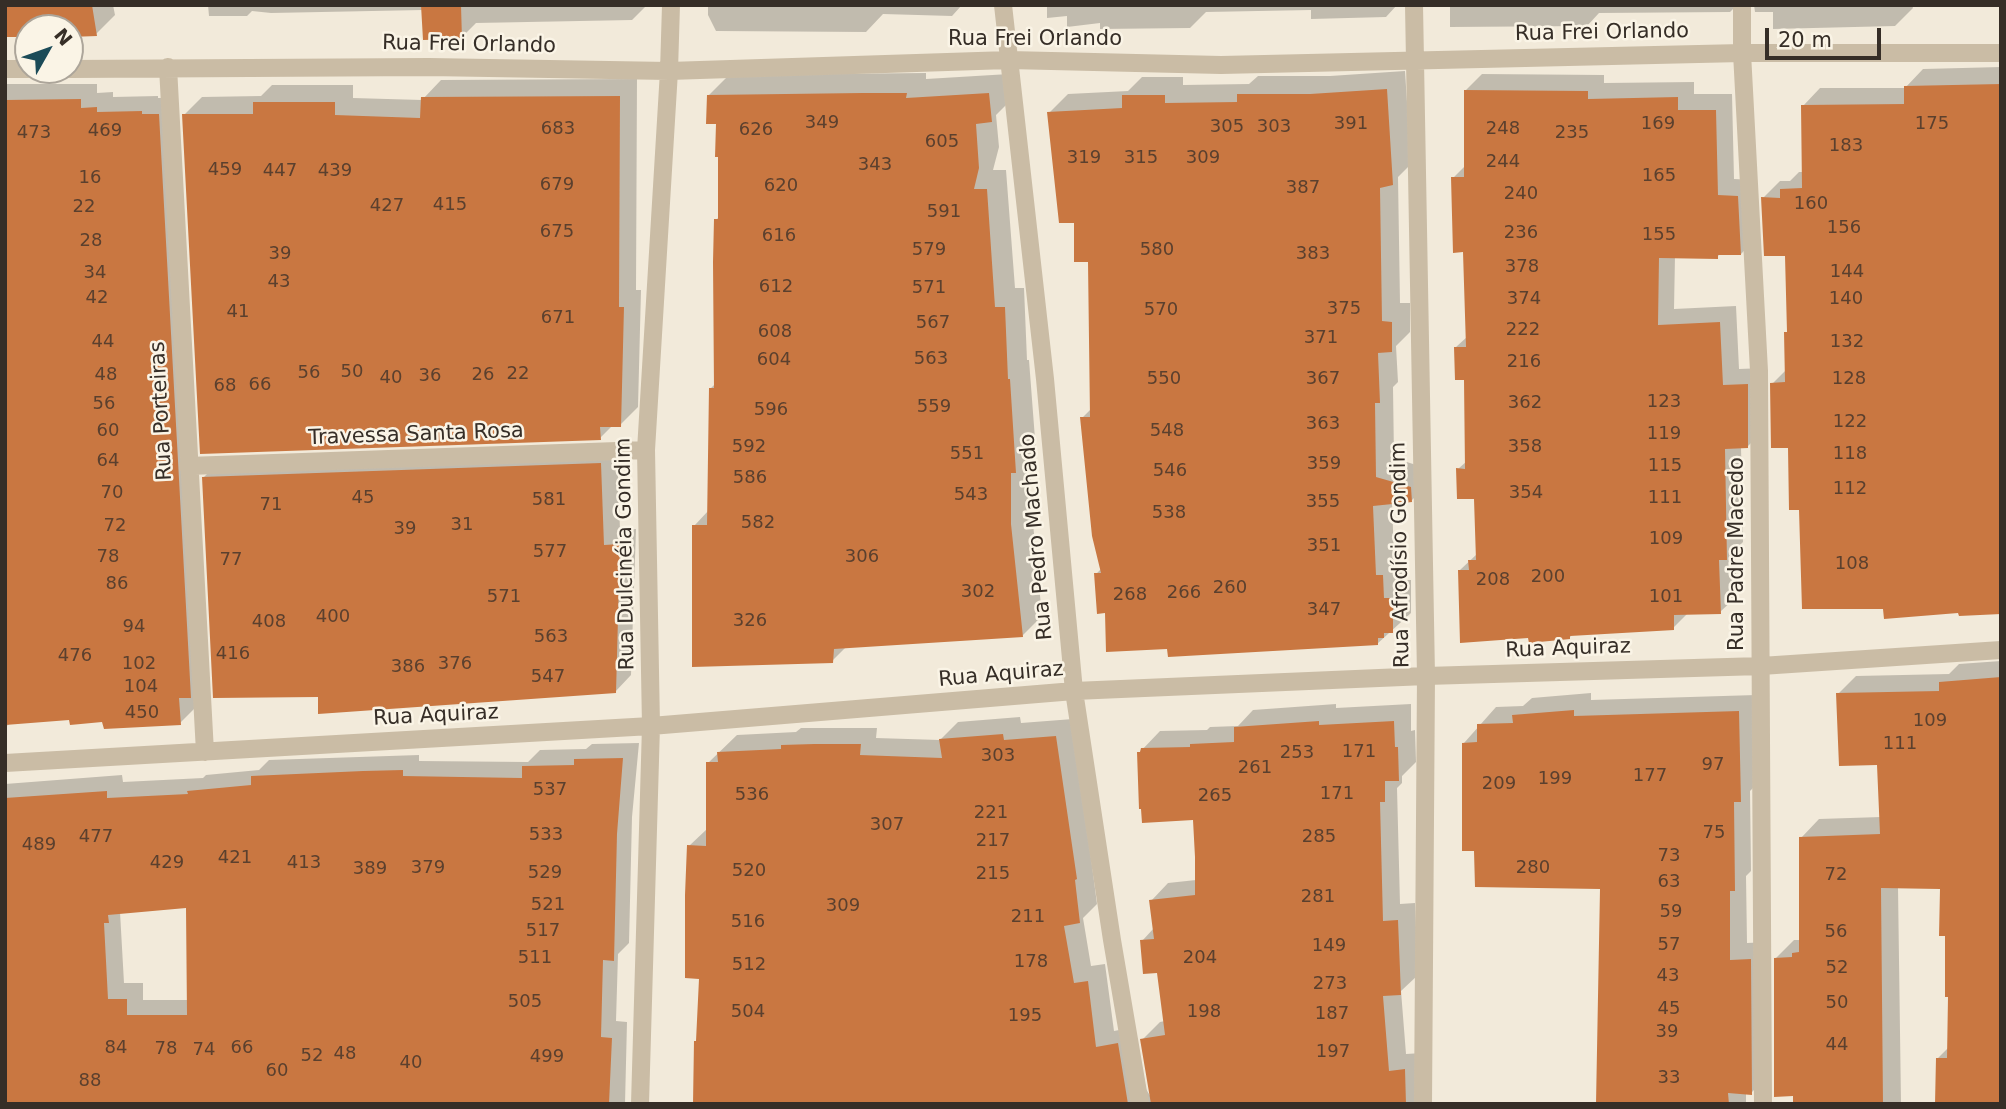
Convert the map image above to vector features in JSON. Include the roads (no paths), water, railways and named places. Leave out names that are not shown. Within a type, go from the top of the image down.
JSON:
[{"type":"street","name":"Rua Dulcinéia Gondim","points":[[640,1104],[651,726],[646,450],[671,5]]},
{"type":"street","name":"Rua Pedro Machado","points":[[1003,5],[1045,379],[1074,691],[1140,1104]]},
{"type":"street","name":"Rua Afrodísio Gondim","points":[[1413,5],[1426,676],[1423,1104]]},
{"type":"street","name":"Rua Padre Macedo","points":[[1742,5],[1742,53],[1759,371],[1763,1104]]},
{"type":"street","name":"Rua Frei Orlando","points":[[84,69],[429,67],[669,71],[1009,60],[1221,65],[1742,53],[2001,53]]},
{"type":"street","name":"Rua Porteiras","points":[[168,67],[205,752]]},
{"type":"street","name":"Travessa Santa Rosa","points":[[188,466],[646,450]]},
{"type":"street","name":"Rua Aquiraz","points":[[5,763],[651,726],[1074,691],[1426,676],[1761,666],[2001,650]]}]
